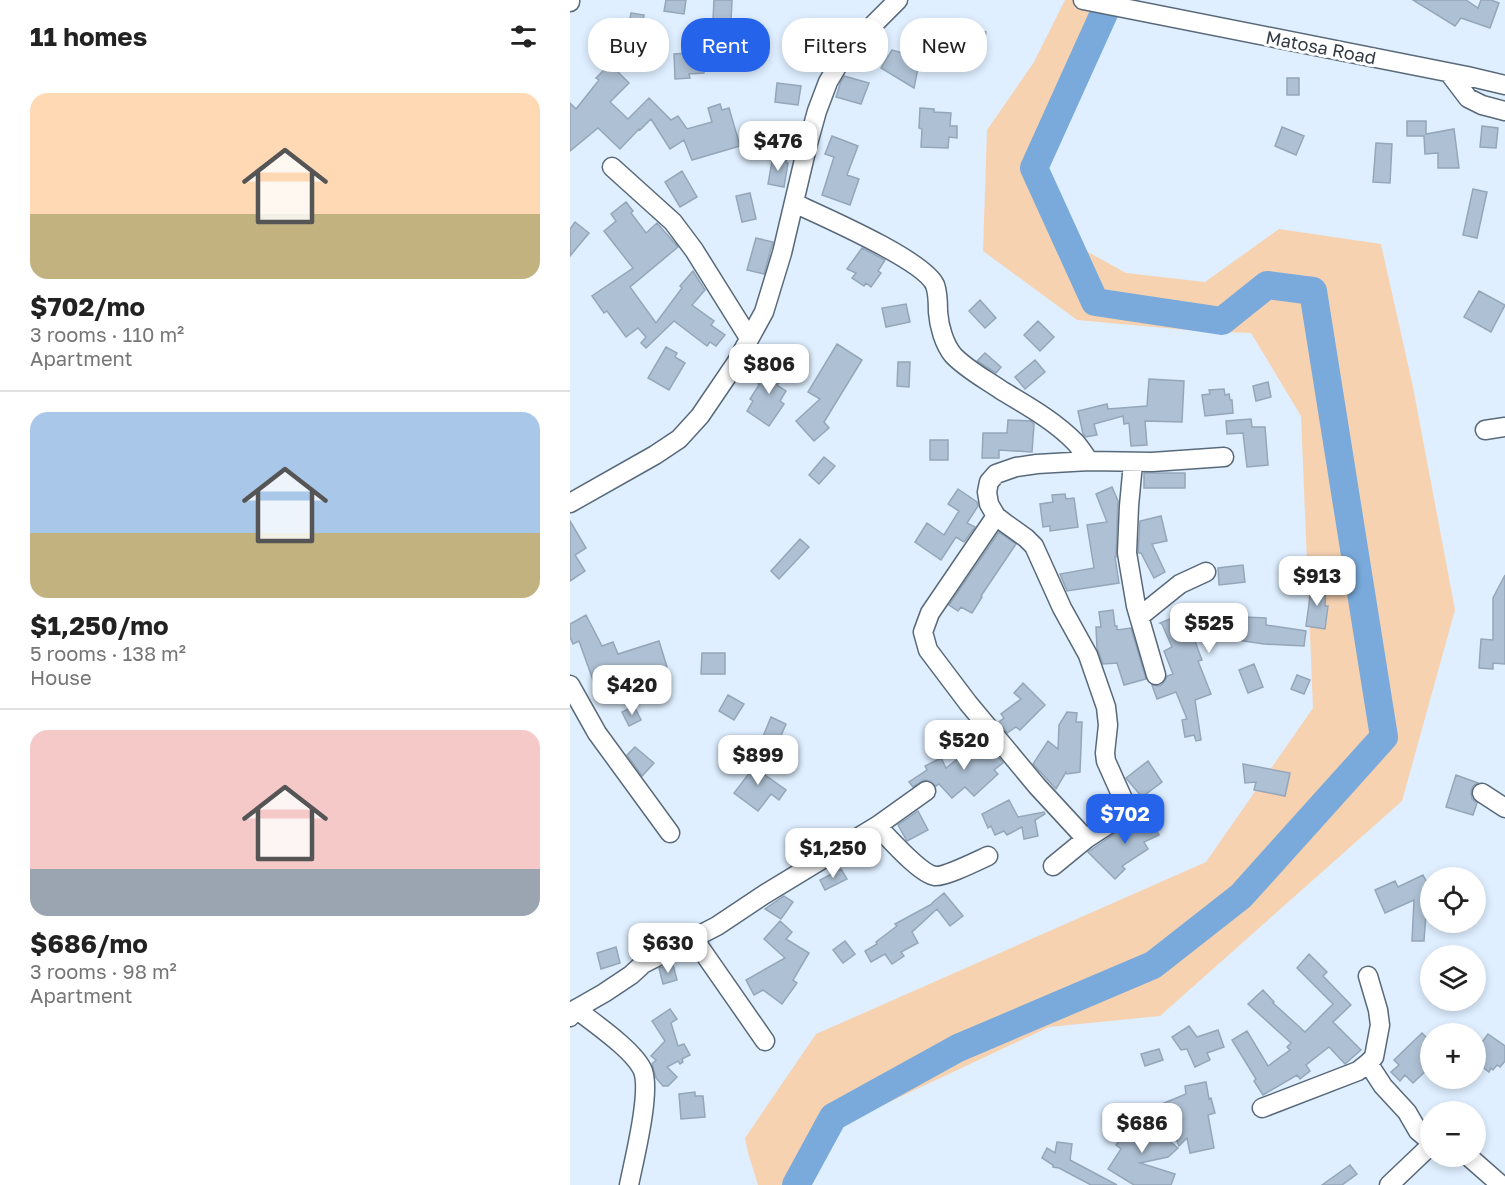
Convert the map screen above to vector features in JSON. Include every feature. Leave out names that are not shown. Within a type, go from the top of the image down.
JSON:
[{"type":"street","points":[[570,503],[679,439],[700,416],[736,363],[764,312],[782,254],[817,111],[828,82],[847,52],[898,0]]},
{"type":"street","name":"Matosa Road","points":[[1083,0],[1505,85]]},
{"type":"street","points":[[1449,73],[1468,98],[1482,105],[1505,111]]},
{"type":"street","points":[[612,167],[673,222],[694,250],[749,338]]},
{"type":"street","points":[[794,203],[878,244],[926,273],[936,287],[941,330],[952,354],[973,371],[1066,434],[1089,461]]},
{"type":"street","points":[[1485,430],[1505,428]]},
{"type":"street","points":[[1053,866],[1086,839],[1117,819],[1123,807],[1123,799],[1106,761],[1108,725],[1106,707],[1088,655],[1062,608],[1034,546],[996,516],[989,504],[987,492],[989,482],[996,474],[1026,465],[1089,461],[1133,463],[1224,457]]},
{"type":"street","points":[[1133,463],[1128,506],[1127,553],[1139,617],[1156,675]]},
{"type":"street","points":[[996,516],[930,613],[923,632],[925,641],[928,650],[968,703],[1037,786],[1086,839]]},
{"type":"street","points":[[1139,617],[1180,584],[1206,572]]},
{"type":"street","points":[[570,685],[597,733],[670,833]]},
{"type":"street","points":[[629,1185],[643,1111],[645,1090],[643,1072],[626,1049],[573,1013],[631,975],[643,964],[717,926],[877,826],[926,791]]},
{"type":"street","points":[[1482,793],[1505,808]]},
{"type":"street","points":[[877,826],[923,872],[936,876],[968,866],[988,856]]},
{"type":"street","points":[[694,939],[765,1041]]},
{"type":"street","points":[[1262,1108],[1358,1071],[1374,1057],[1380,1025],[1368,976]]},
{"type":"street","points":[[1368,1063],[1383,1086],[1407,1112],[1420,1133]]},
{"type":"street","points":[[1389,1185],[1420,1155]]},
{"type":"street","points":[[1481,1167],[1501,1185]]},
{"type":"shaded area","points":[[1065,0],[1118,0],[1068,78],[1036,147],[1079,247],[1126,273],[1205,282],[1279,229],[1381,244],[1413,387],[1455,610],[1402,801],[1160,1016],[1049,1027],[849,1121],[802,1155],[812,1185],[758,1185],[745,1138],[816,1034],[1206,862],[1313,708],[1301,416],[1251,333],[1198,331],[1077,320],[983,251],[987,130],[1034,62]]},
{"type":"building","points":[[666,0],[686,0],[684,14],[664,11]]},
{"type":"building","points":[[714,0],[732,0],[731,18],[713,18]]},
{"type":"building","points":[[1413,0],[1466,0],[1478,8],[1481,0],[1499,3],[1490,28],[1461,18],[1455,26]]},
{"type":"building","points":[[631,13],[644,15],[643,18],[630,18]]},
{"type":"building","points":[[892,50],[900,52],[900,72],[917,72],[914,88],[888,72],[888,57]]},
{"type":"building","points":[[674,54],[681,54],[681,72],[704,73],[689,74],[690,78],[675,79]]},
{"type":"building","points":[[602,72],[618,72],[629,83],[610,102],[628,119],[649,98],[671,120],[678,116],[687,129],[712,122],[708,108],[720,104],[722,110],[729,108],[740,146],[692,160],[684,140],[670,149],[651,119],[620,149],[598,128],[570,151],[570,103],[576,109],[599,80],[596,78]]},
{"type":"building","points":[[844,76],[869,83],[861,104],[836,97]]},
{"type":"building","points":[[1287,78],[1299,78],[1299,95],[1287,95]]},
{"type":"building","points":[[777,83],[801,86],[798,105],[775,102]]},
{"type":"building","points":[[920,108],[951,113],[950,126],[957,126],[957,138],[949,137],[948,148],[921,147]]},
{"type":"building","points":[[1407,121],[1426,121],[1426,134],[1454,129],[1459,168],[1438,168],[1438,153],[1425,154],[1424,136],[1407,136]]},
{"type":"building","points":[[1482,126],[1498,128],[1496,148],[1480,147]]},
{"type":"building","points":[[1282,127],[1304,136],[1296,155],[1275,146]]},
{"type":"building","points":[[832,136],[858,146],[847,175],[859,179],[850,205],[822,195],[834,157],[825,154]]},
{"type":"building","points":[[1376,143],[1392,144],[1390,183],[1373,182]]},
{"type":"building","points":[[773,156],[787,159],[784,187],[768,184]]},
{"type":"building","points":[[682,171],[697,197],[680,207],[665,182]]},
{"type":"building","points":[[1473,189],[1487,192],[1477,238],[1463,235]]},
{"type":"building","points":[[750,193],[756,219],[742,222],[736,196]]},
{"type":"building","points":[[626,202],[646,233],[657,223],[678,247],[630,287],[656,323],[682,288],[680,286],[693,271],[705,290],[692,305],[714,321],[711,325],[725,335],[716,346],[710,342],[707,346],[674,321],[646,348],[641,343],[646,337],[638,328],[626,337],[607,311],[604,313],[592,296],[633,268],[604,231],[616,221],[611,214]]},
{"type":"building","points":[[575,222],[589,233],[570,256],[570,229]]},
{"type":"building","points":[[756,238],[773,242],[764,274],[747,270]]},
{"type":"building","points":[[862,248],[885,260],[878,271],[881,273],[871,287],[866,283],[864,286],[852,278],[856,273],[847,269]]},
{"type":"building","points":[[1479,291],[1505,305],[1491,332],[1464,317]]},
{"type":"building","points":[[980,300],[996,318],[985,328],[969,311]]},
{"type":"building","points":[[906,304],[910,322],[886,327],[882,308]]},
{"type":"building","points":[[1038,321],[1054,337],[1040,351],[1024,335]]},
{"type":"building","points":[[837,344],[862,360],[824,422],[829,428],[814,441],[796,421],[820,399],[808,392]]},
{"type":"building","points":[[666,347],[677,353],[675,357],[685,363],[669,390],[648,378]]},
{"type":"building","points":[[985,353],[1001,367],[996,373],[977,361]]},
{"type":"building","points":[[1035,360],[1045,372],[1025,389],[1015,377]]},
{"type":"building","points":[[772,362],[789,372],[777,385],[786,391],[780,401],[784,404],[769,426],[747,411],[753,401],[750,399]]},
{"type":"building","points":[[898,362],[910,362],[909,387],[897,386]]},
{"type":"building","points":[[1149,379],[1184,381],[1182,422],[1145,421],[1147,445],[1131,446],[1129,423],[1124,424],[1123,416],[1094,424],[1097,435],[1086,437],[1083,434],[1078,411],[1107,404],[1108,409],[1147,406]]},
{"type":"building","points":[[1268,382],[1271,397],[1256,401],[1253,386]]},
{"type":"building","points":[[1224,389],[1225,395],[1229,394],[1232,400],[1233,413],[1205,416],[1202,395],[1210,394],[1209,390]]},
{"type":"building","points":[[1251,419],[1252,427],[1265,427],[1268,465],[1247,467],[1243,433],[1227,434],[1226,421]]},
{"type":"building","points":[[1008,420],[1031,421],[1034,424],[1032,452],[999,450],[999,458],[982,458],[983,433],[1007,433]]},
{"type":"building","points":[[930,440],[948,440],[948,460],[930,460]]},
{"type":"building","points":[[824,457],[835,466],[819,484],[809,475]]},
{"type":"building","points":[[1144,473],[1185,473],[1185,488],[1144,488]]},
{"type":"building","points":[[1112,487],[1118,501],[1115,557],[1119,583],[1067,591],[1060,574],[1094,568],[1087,525],[1107,522],[1096,494]]},
{"type":"building","points":[[958,489],[977,502],[978,506],[967,523],[975,527],[964,542],[956,537],[941,560],[915,542],[927,523],[944,535],[959,511],[948,504]]},
{"type":"building","points":[[1065,494],[1066,499],[1074,498],[1078,527],[1050,531],[1050,526],[1043,527],[1040,504],[1053,502],[1052,495]]},
{"type":"building","points":[[1161,516],[1167,541],[1152,544],[1165,572],[1154,578],[1141,553],[1138,553],[1140,521]]},
{"type":"building","points":[[570,521],[586,548],[575,555],[585,571],[570,581]]},
{"type":"building","points":[[999,532],[1016,544],[972,613],[961,607],[958,611],[949,605]]},
{"type":"building","points":[[800,539],[809,547],[779,579],[771,571]]},
{"type":"building","points":[[1243,565],[1245,582],[1219,585],[1218,568]]},
{"type":"building","points":[[1505,575],[1505,664],[1493,663],[1493,669],[1479,668],[1481,639],[1493,640],[1493,598]]},
{"type":"building","points":[[1312,582],[1326,583],[1325,606],[1328,606],[1325,629],[1306,626]]},
{"type":"building","points":[[1197,608],[1221,611],[1220,616],[1266,618],[1266,625],[1306,631],[1304,646],[1264,644],[1231,639],[1231,634],[1190,628],[1202,660],[1198,661],[1211,694],[1195,700],[1201,740],[1196,741],[1194,735],[1185,737],[1182,720],[1187,719],[1176,692],[1157,699],[1152,685],[1160,686],[1167,676],[1173,674],[1164,651],[1172,647],[1160,623]]},
{"type":"building","points":[[1113,610],[1117,630],[1131,628],[1146,679],[1124,685],[1117,663],[1103,664],[1097,648],[1096,627],[1101,627],[1099,612]]},
{"type":"building","points":[[586,615],[602,646],[613,642],[618,654],[659,641],[667,667],[625,679],[626,681],[609,687],[608,683],[604,685],[601,677],[593,680],[579,641],[573,644],[570,637],[570,624]]},
{"type":"building","points":[[702,653],[725,653],[725,674],[701,674]]},
{"type":"building","points":[[1254,664],[1263,687],[1248,693],[1239,670]]},
{"type":"building","points":[[1297,675],[1310,680],[1304,694],[1291,689]]},
{"type":"building","points":[[1023,683],[1045,705],[1020,730],[1016,727],[1007,733],[999,722],[1004,718],[1001,714],[1021,699],[1014,693]]},
{"type":"building","points":[[728,695],[744,704],[734,720],[719,711]]},
{"type":"building","points":[[634,706],[641,720],[629,726],[622,712]]},
{"type":"building","points":[[1067,712],[1077,713],[1076,722],[1082,722],[1080,772],[1067,774],[1066,772],[1056,789],[1033,764],[1048,741],[1058,749],[1059,725]]},
{"type":"building","points":[[771,717],[786,724],[777,745],[762,739]]},
{"type":"building","points":[[981,737],[1003,763],[994,770],[998,774],[974,796],[965,787],[952,798],[939,784],[936,786],[924,780],[913,787],[909,782],[927,770],[925,766],[941,758],[946,768],[978,743]]},
{"type":"building","points":[[635,747],[654,763],[642,776],[627,755]]},
{"type":"building","points":[[751,754],[763,762],[758,770],[786,790],[779,800],[771,794],[758,811],[734,793],[751,771],[743,766]]},
{"type":"building","points":[[1148,761],[1162,782],[1142,797],[1126,778]]},
{"type":"building","points":[[1243,764],[1290,773],[1285,796],[1254,790],[1256,782],[1245,783]]},
{"type":"building","points":[[1456,775],[1478,783],[1473,786],[1471,792],[1472,799],[1477,803],[1473,815],[1446,807]]},
{"type":"building","points":[[1009,800],[1018,817],[1044,812],[1045,814],[1035,820],[1038,836],[1024,839],[1022,827],[1007,835],[1004,831],[995,835],[991,826],[988,828],[982,814]]},
{"type":"building","points":[[918,811],[928,830],[907,841],[898,825]]},
{"type":"building","points":[[1147,811],[1159,835],[1144,842],[1148,849],[1122,866],[1125,869],[1115,879],[1088,852],[1123,828],[1129,820]]},
{"type":"building","points":[[841,869],[847,879],[825,890],[820,880]]},
{"type":"building","points":[[1420,876],[1420,933],[1425,933],[1424,941],[1412,941],[1414,900],[1385,913],[1375,890],[1395,881],[1398,887]]},
{"type":"building","points":[[944,893],[963,916],[950,926],[937,909],[912,932],[918,943],[901,952],[904,956],[892,964],[885,954],[871,962],[865,951],[877,944],[876,942],[897,926],[895,924],[932,904]]},
{"type":"building","points":[[784,896],[793,902],[781,919],[765,909]]},
{"type":"building","points":[[780,921],[792,932],[786,939],[809,953],[793,980],[797,983],[782,1004],[763,990],[754,995],[746,980],[785,958],[764,939]]},
{"type":"building","points":[[845,941],[855,954],[843,963],[833,950]]},
{"type":"building","points":[[616,947],[620,963],[601,969],[597,953]]},
{"type":"building","points":[[1309,954],[1327,972],[1323,976],[1351,1005],[1333,1022],[1361,1050],[1345,1064],[1329,1047],[1306,1065],[1310,1071],[1300,1079],[1297,1075],[1263,1095],[1232,1040],[1247,1031],[1268,1066],[1290,1050],[1287,1047],[1291,1043],[1248,1004],[1263,990],[1273,1003],[1305,1032],[1333,1004],[1297,968]]},
{"type":"building","points":[[673,965],[677,980],[663,984],[659,968]]},
{"type":"building","points":[[670,1009],[677,1019],[671,1023],[678,1046],[684,1044],[690,1055],[682,1059],[683,1062],[680,1064],[678,1061],[667,1067],[677,1077],[668,1086],[663,1086],[656,1078],[652,1064],[656,1060],[651,1056],[665,1041],[652,1021]]},
{"type":"building","points":[[1189,1026],[1197,1037],[1218,1030],[1224,1047],[1207,1053],[1210,1060],[1195,1067],[1187,1049],[1181,1050],[1172,1037]]},
{"type":"building","points":[[1488,1034],[1505,1046],[1505,1061],[1500,1067],[1497,1065],[1493,1070],[1491,1068],[1489,1072],[1486,1070],[1486,1037]]},
{"type":"building","points":[[1420,1035],[1420,1076],[1413,1083],[1405,1075],[1400,1081],[1391,1072],[1399,1065],[1394,1060]]},
{"type":"building","points":[[1159,1049],[1163,1060],[1145,1066],[1141,1054]]},
{"type":"building","points":[[1206,1082],[1209,1099],[1211,1098],[1215,1113],[1208,1115],[1214,1148],[1190,1153],[1187,1138],[1179,1146],[1162,1104],[1186,1094],[1185,1086]]},
{"type":"building","points":[[695,1092],[695,1096],[703,1096],[705,1117],[681,1119],[679,1094]]},
{"type":"building","points":[[1132,1111],[1178,1148],[1168,1157],[1140,1163],[1175,1174],[1171,1185],[1134,1185],[1108,1169],[1121,1149],[1116,1145],[1120,1140],[1117,1138],[1126,1127],[1122,1124]]},
{"type":"building","points":[[1057,1142],[1072,1144],[1070,1160],[1117,1185],[1091,1185],[1053,1167],[1042,1158],[1047,1148],[1055,1153]]},
{"type":"building","points":[[1350,1165],[1357,1174],[1342,1185],[1322,1185]]},
{"type":"waterway","points":[[796,1185],[833,1117],[958,1048],[1153,965],[1241,896],[1384,737],[1313,291],[1267,285],[1222,321],[1095,302],[1034,168],[1110,0]]}]
